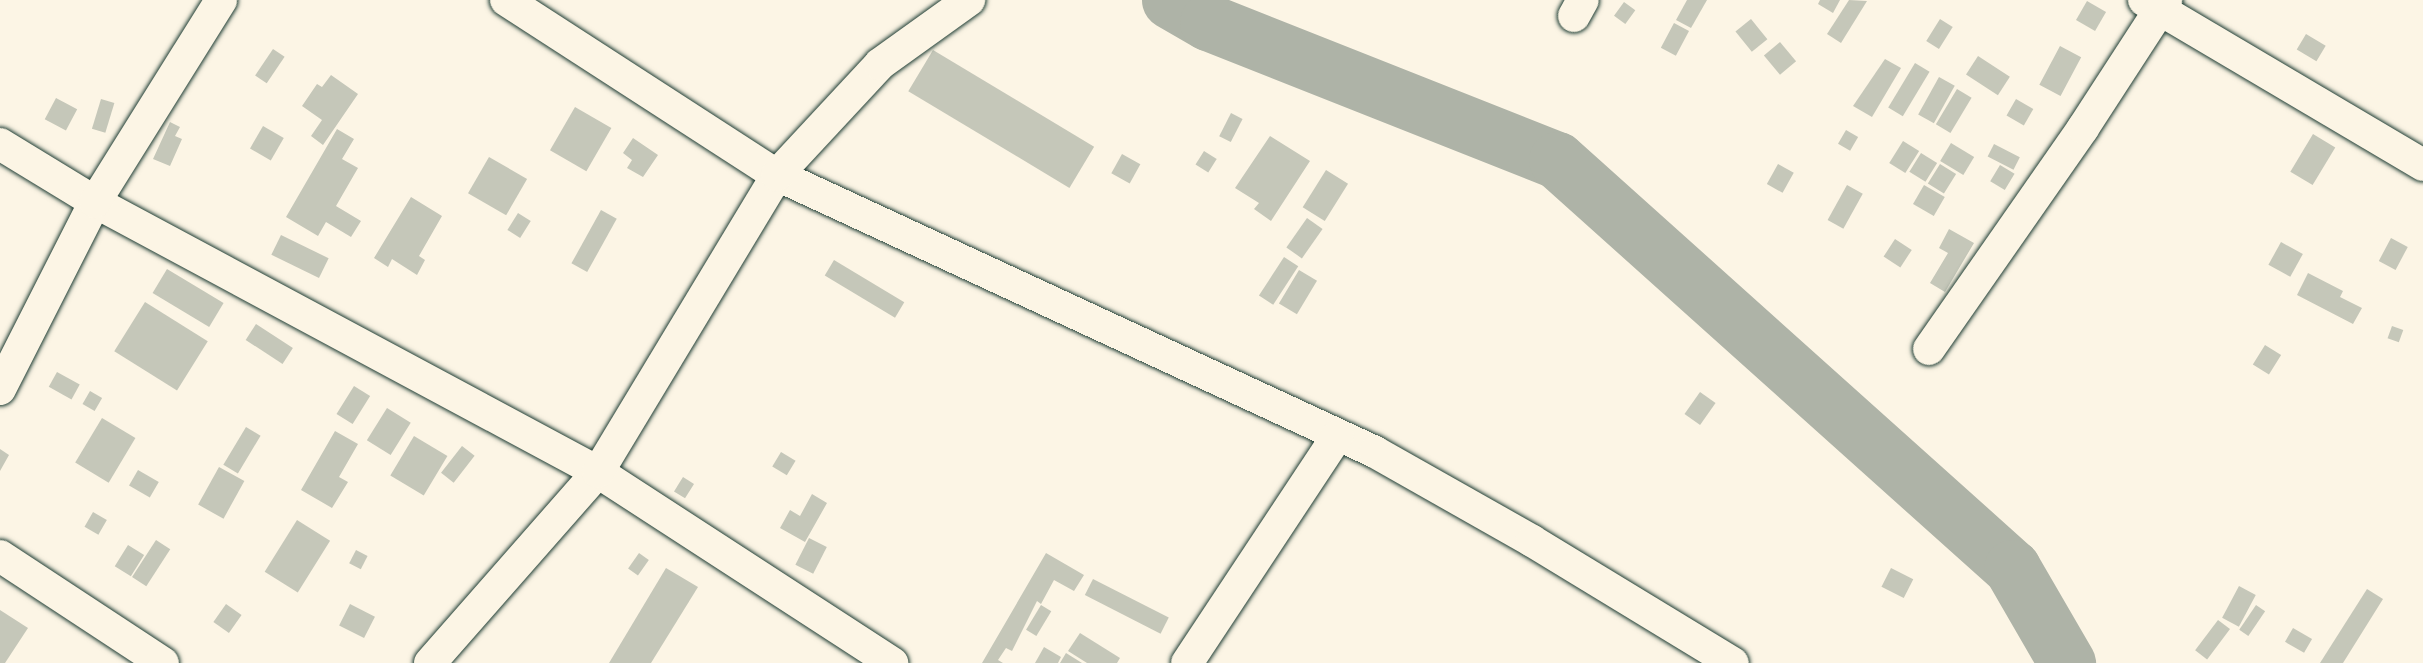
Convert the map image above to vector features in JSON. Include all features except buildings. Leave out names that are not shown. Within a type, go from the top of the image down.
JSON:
[{"type":"street","points":[[0,389],[94,202],[221,0]]},
{"type":"street","points":[[506,0],[777,175],[1338,435],[1532,541],[1733,663]]},
{"type":"street","points":[[430,663],[597,472],[777,175],[880,64],[969,0]]},
{"type":"street","points":[[1929,349],[2077,137],[2157,3],[2423,165]]},
{"type":"street","points":[[0,144],[94,202],[597,472],[892,663]]},
{"type":"street","points":[[1187,663],[1338,435]]},
{"type":"street","points":[[0,556],[163,663]]},
{"type":"waterway","points":[[1170,0],[1208,22],[1557,160],[2012,568],[2067,663]]}]
